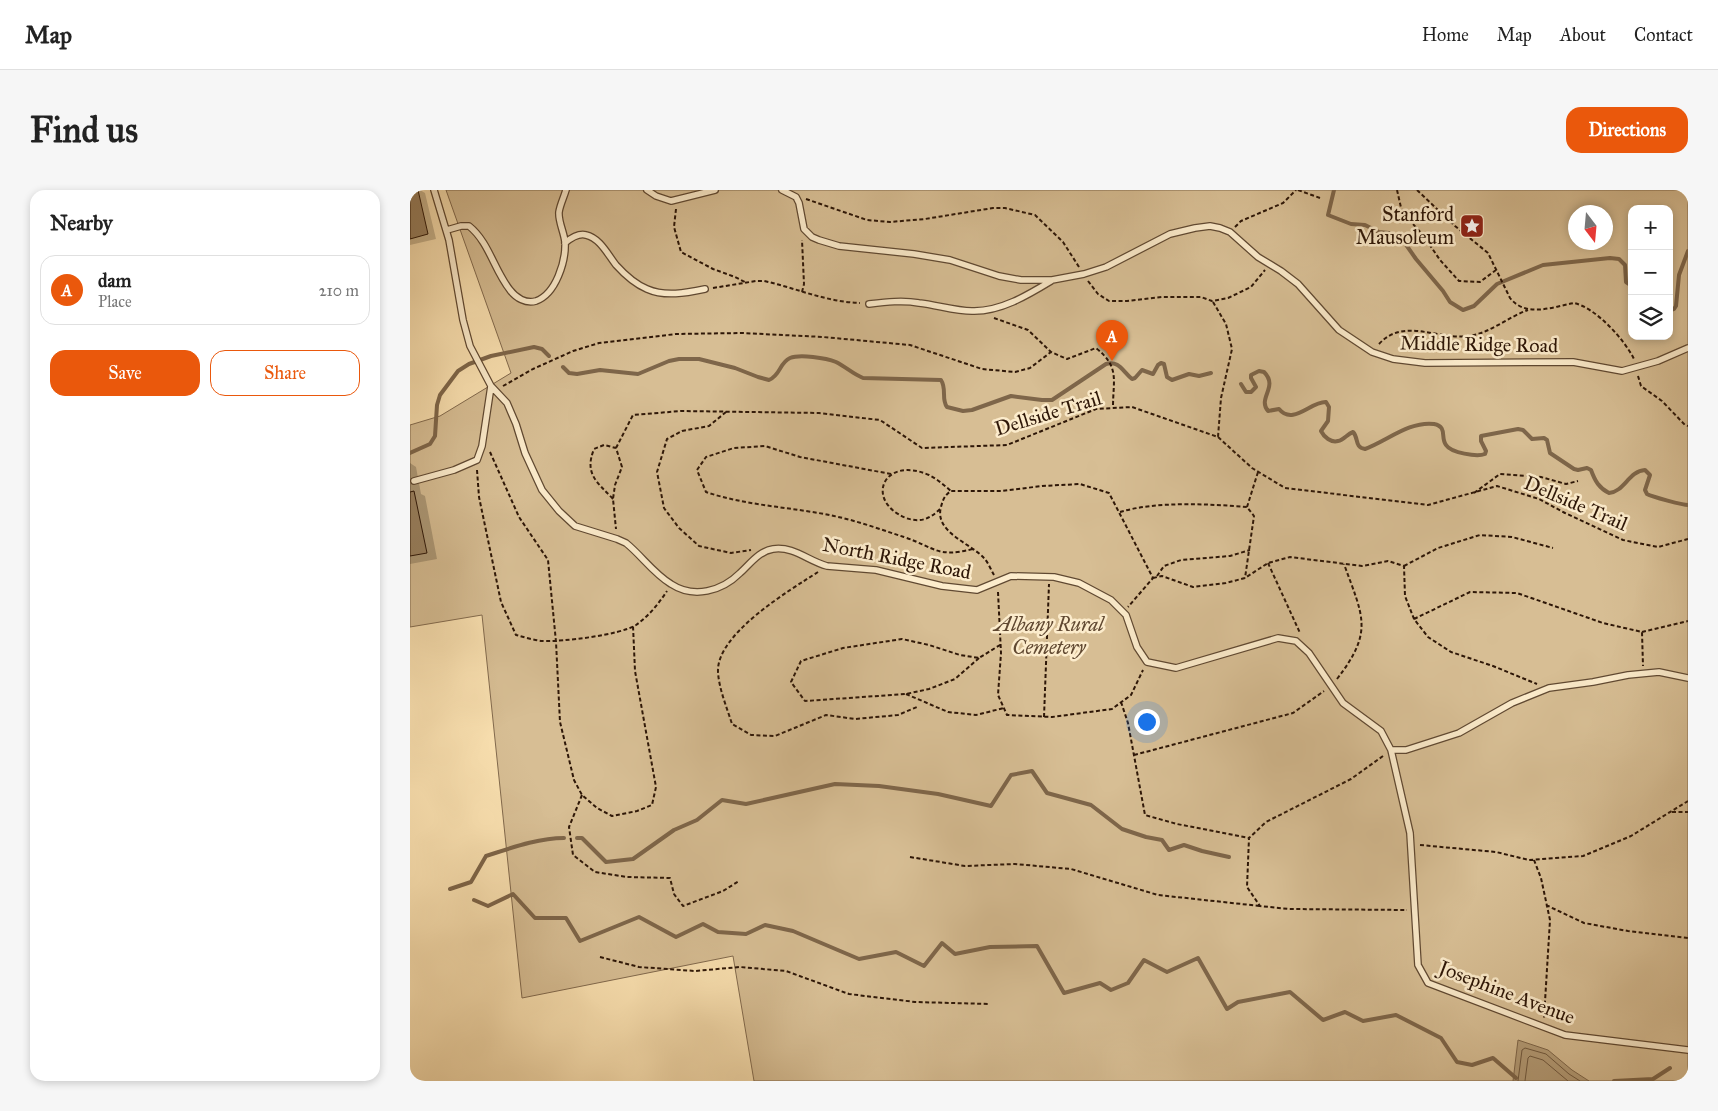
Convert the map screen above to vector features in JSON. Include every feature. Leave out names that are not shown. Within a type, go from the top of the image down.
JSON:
[{"type":"lane","points":[[434,190],[447,230],[463,320],[470,346],[493,388],[507,403],[533,472],[552,503],[567,520],[575,526],[617,539],[633,549],[672,585],[695,592],[713,590],[733,580],[763,553]]},
{"type":"lane","points":[[447,230],[469,226],[477,232],[505,283],[517,297],[533,302],[543,298],[553,287],[560,272],[565,243],[558,213],[566,190]]},
{"type":"lane","points":[[647,190],[656,196],[672,201],[715,190]]},
{"type":"lane","points":[[782,190],[794,196],[799,203],[802,224]]},
{"type":"lane","name":"Middle Ridge Road","points":[[802,224],[812,237],[839,246],[914,254],[941,259],[999,276],[1021,280],[1052,280],[1084,274],[1106,267],[1162,238],[1181,231],[1210,226],[1230,232],[1258,257],[1298,284],[1339,330],[1372,352],[1384,357],[1414,362],[1574,362],[1622,371],[1637,368],[1688,348]]},
{"type":"lane","points":[[565,243],[577,235],[592,237],[603,246],[628,278],[655,292],[671,294],[705,289]]},
{"type":"lane","name":"Middle Ridge Road","points":[[870,304],[906,302],[966,310],[980,310],[1026,296],[1052,280]]},
{"type":"lane","points":[[414,481],[454,470],[477,460],[484,438],[493,388]]},
{"type":"lane","name":"North Ridge Road","points":[[763,553],[774,549],[786,549],[800,553],[819,564],[827,566],[876,570],[942,586],[977,590],[1011,576],[1049,577],[1079,583],[1111,600],[1126,615],[1137,647],[1147,662]]},
{"type":"lane","points":[[1147,662],[1176,668],[1278,638],[1296,641],[1309,653],[1343,703],[1381,731],[1391,750],[1406,750],[1459,733],[1512,703],[1548,688],[1644,673],[1659,672],[1688,678]]},
{"type":"lane","name":"Josephine Avenue","points":[[1391,750],[1410,833],[1418,965],[1428,982],[1565,1036],[1688,1050]]},
{"type":"path","points":[[1230,232],[1241,221],[1283,204],[1297,190],[1320,198]]},
{"type":"path","points":[[1397,190],[1402,212],[1423,235],[1440,260],[1459,281],[1480,282],[1496,270]]},
{"type":"path","points":[[1418,190],[1455,226],[1484,248],[1514,303],[1528,310]]},
{"type":"path","points":[[794,196],[867,220],[890,222],[925,219],[993,208],[1005,208],[1035,215],[1063,242],[1098,294],[1109,301],[1162,297],[1201,297],[1212,302],[1226,324],[1232,349],[1221,398],[1218,437]]},
{"type":"path","points":[[677,200],[674,227],[681,252],[713,269],[745,282]]},
{"type":"path","points":[[802,224],[804,284],[802,292]]},
{"type":"path","points":[[1212,302],[1228,298],[1251,287],[1270,264]]},
{"type":"path","points":[[705,289],[745,282],[764,281],[845,303],[870,304]]},
{"type":"path","points":[[1372,352],[1386,337],[1396,332],[1415,330],[1445,337],[1470,336],[1489,329],[1515,314],[1528,310],[1574,303],[1587,308],[1623,342],[1637,368],[1641,386],[1662,401],[1685,426],[1688,426]]},
{"type":"path","points":[[990,317],[1028,330],[1051,352],[1067,359],[1096,348],[1108,358],[1114,370],[1113,407]]},
{"type":"path","points":[[493,388],[573,351],[599,343],[676,334],[742,333],[823,337],[910,345],[982,369],[1015,372],[1030,368],[1051,352]]},
{"type":"path","name":"Dellside Trail","points":[[616,448],[632,414],[680,411],[819,413],[880,420],[922,448],[1007,445],[1096,409],[1132,407],[1218,437],[1252,468],[1285,488],[1428,506],[1497,486],[1540,499],[1564,513],[1622,540],[1658,547],[1688,539]]},
{"type":"path","points":[[726,412],[709,426],[682,431],[667,439],[657,472],[664,508],[679,528],[699,546],[731,553],[758,549],[763,553]]},
{"type":"path","points":[[484,438],[519,518],[548,560],[556,642],[560,722],[574,780],[582,795],[596,808],[612,816],[637,811],[652,805],[656,786],[635,671],[633,626]]},
{"type":"path","points":[[613,499],[593,478],[590,461],[594,449],[604,445],[616,448],[622,466],[615,485],[613,499],[617,539]]},
{"type":"path","points":[[891,474],[800,456],[764,446],[734,448],[706,457],[697,470],[706,492],[728,499],[836,516],[906,538],[941,553],[973,549]]},
{"type":"path","points":[[477,460],[478,497],[501,602],[516,635],[539,641],[556,642],[598,635],[633,626],[652,611],[672,585]]},
{"type":"path","points":[[940,509],[933,516],[923,520],[910,519],[900,515],[886,502],[883,493],[884,484],[891,474],[900,470],[917,471],[930,476],[951,490],[1002,491],[1080,484],[1109,493],[1155,577]]},
{"type":"path","points":[[1247,507],[1258,472]]},
{"type":"path","points":[[1472,494],[1500,474],[1541,477],[1566,484],[1578,481]]},
{"type":"path","points":[[951,490],[943,498],[940,520],[946,528],[986,559],[997,582],[1001,644],[998,695],[1007,715],[1044,717],[1112,709],[1131,695],[1147,662]]},
{"type":"path","points":[[1120,512],[1136,507],[1154,506],[1209,504],[1247,507],[1254,516],[1245,578]]},
{"type":"path","points":[[1155,577],[1162,576],[1193,587],[1226,583],[1245,578],[1268,563],[1290,558],[1362,566],[1388,561],[1404,566],[1438,548],[1480,535],[1512,537],[1553,548]]},
{"type":"path","points":[[1123,612],[1164,566],[1181,560],[1230,556],[1250,550]]},
{"type":"path","points":[[1268,563],[1301,636]]},
{"type":"path","points":[[1134,755],[1293,713],[1331,686],[1359,646],[1363,627],[1358,603],[1344,564]]},
{"type":"path","points":[[827,566],[775,600],[742,628],[724,649],[718,671],[732,724],[751,735],[775,736],[826,715],[855,719],[898,715],[918,707]]},
{"type":"path","points":[[1404,566],[1405,596],[1414,619],[1428,637],[1451,652],[1548,688]]},
{"type":"path","points":[[1044,717],[1049,577]]},
{"type":"path","points":[[1414,619],[1470,592],[1517,593],[1603,623],[1642,632],[1688,621]]},
{"type":"path","points":[[1642,632],[1644,673]]},
{"type":"path","points":[[979,658],[960,655],[902,638],[843,648],[801,661],[791,682],[805,701],[906,694],[929,689],[955,679],[979,658],[1001,644]]},
{"type":"path","points":[[906,694],[948,712],[976,715],[1004,708]]},
{"type":"path","points":[[1121,702],[1128,723],[1145,815],[1177,824],[1250,838]]},
{"type":"path","points":[[1260,906],[1247,887],[1250,838],[1266,822],[1351,779],[1391,750]]},
{"type":"path","points":[[582,795],[569,827],[573,855],[596,872],[627,877],[670,878],[674,894],[683,906],[723,892],[739,881]]},
{"type":"path","points":[[1411,845],[1496,852],[1529,860],[1583,856],[1631,836],[1688,802]]},
{"type":"path","points":[[1672,812],[1688,812]]},
{"type":"path","points":[[910,858],[965,866],[1015,864],[1071,869],[1158,895],[1260,906],[1307,910],[1415,910]]},
{"type":"path","points":[[1534,860],[1541,878],[1550,920],[1543,1028]]},
{"type":"path","points":[[1546,905],[1584,923],[1628,931],[1688,938]]},
{"type":"path","points":[[600,958],[639,967],[695,971],[740,967],[786,971],[849,994],[915,1002],[990,1004]]},
{"type":"green space","name":"Albany Rural Cemetery","points":[[446,190],[1688,190],[1688,1081],[754,1081],[733,956],[522,998],[482,615],[410,627],[410,425],[440,416],[511,373]]},
{"type":"water","points":[[1518,1040],[1548,1050],[1589,1081],[1513,1081]]},
{"type":"building","points":[[410,190],[418,190],[428,234],[410,239]]},
{"type":"building","points":[[414,491],[427,553],[410,556],[410,492]]},
{"type":"waterway","points":[[1334,190],[1328,215],[1351,224],[1365,225],[1379,232],[1389,233],[1402,239],[1450,302],[1463,310],[1474,306],[1497,284],[1543,265],[1610,258],[1619,259],[1625,265],[1626,282],[1628,283]]},
{"type":"waterway","points":[[1673,309],[1676,306],[1679,275],[1688,251]]},
{"type":"waterway","points":[[410,453],[430,444],[435,436],[437,405],[440,395],[458,371],[469,364],[491,356],[534,347],[542,349],[549,356]]},
{"type":"waterway","points":[[563,367],[569,373],[577,374],[600,370],[638,374],[669,361],[699,359],[735,368],[769,380],[776,375],[786,360],[800,356],[813,357],[836,362],[863,378],[941,380],[944,387],[944,401],[947,407],[963,411],[972,410],[1011,396],[1052,400],[1110,363],[1118,365],[1132,379],[1142,370],[1153,374],[1161,363],[1164,364],[1167,377],[1172,380],[1189,374],[1199,376],[1211,373]]},
{"type":"waterway","points":[[1241,384],[1246,392],[1251,392],[1256,387],[1251,375],[1259,371],[1264,372],[1268,377],[1269,383],[1265,402],[1268,411],[1279,409],[1284,414],[1290,415],[1326,402],[1329,407],[1328,421],[1321,431],[1333,441],[1340,440],[1353,432],[1359,446],[1365,449],[1407,428],[1434,424],[1441,427],[1444,442],[1449,448],[1464,454],[1481,455],[1485,454],[1486,451],[1481,441],[1481,436],[1518,429],[1523,430],[1532,439],[1544,438],[1547,440],[1550,453],[1574,469],[1587,468],[1591,470],[1598,484],[1609,493],[1619,489],[1639,471],[1645,470],[1650,475],[1645,490],[1647,494],[1688,505]]},
{"type":"waterway","points":[[577,838],[582,838],[606,862],[633,859],[674,830],[697,820],[722,800],[746,804],[835,784],[879,786],[938,794],[991,806],[1011,775],[1032,771],[1047,793],[1091,805],[1122,829],[1162,840],[1169,850],[1184,845],[1229,857]]},
{"type":"waterway","points":[[450,889],[471,882],[486,856],[534,842],[564,838]]},
{"type":"waterway","points":[[474,900],[488,906],[513,894],[535,918],[566,918],[580,941],[639,917],[676,937],[703,924],[718,932],[746,934],[765,925],[793,931],[859,959],[896,952],[924,966],[942,943],[955,954],[990,947],[1037,946],[1064,993],[1100,983],[1111,990],[1128,983],[1144,960],[1167,972],[1198,958],[1227,1009],[1238,1002],[1290,992],[1323,1020],[1345,1012],[1363,1021],[1396,1015],[1441,1038],[1457,1062],[1472,1065],[1493,1058],[1516,1078]]},
{"type":"waterway","points":[[1614,1081],[1653,1079],[1670,1068]]},
{"type":"place","name":"Stanford Mausoleum","points":[[1472,226]]},
{"type":"place","name":"dam","points":[[1112,361]]}]
